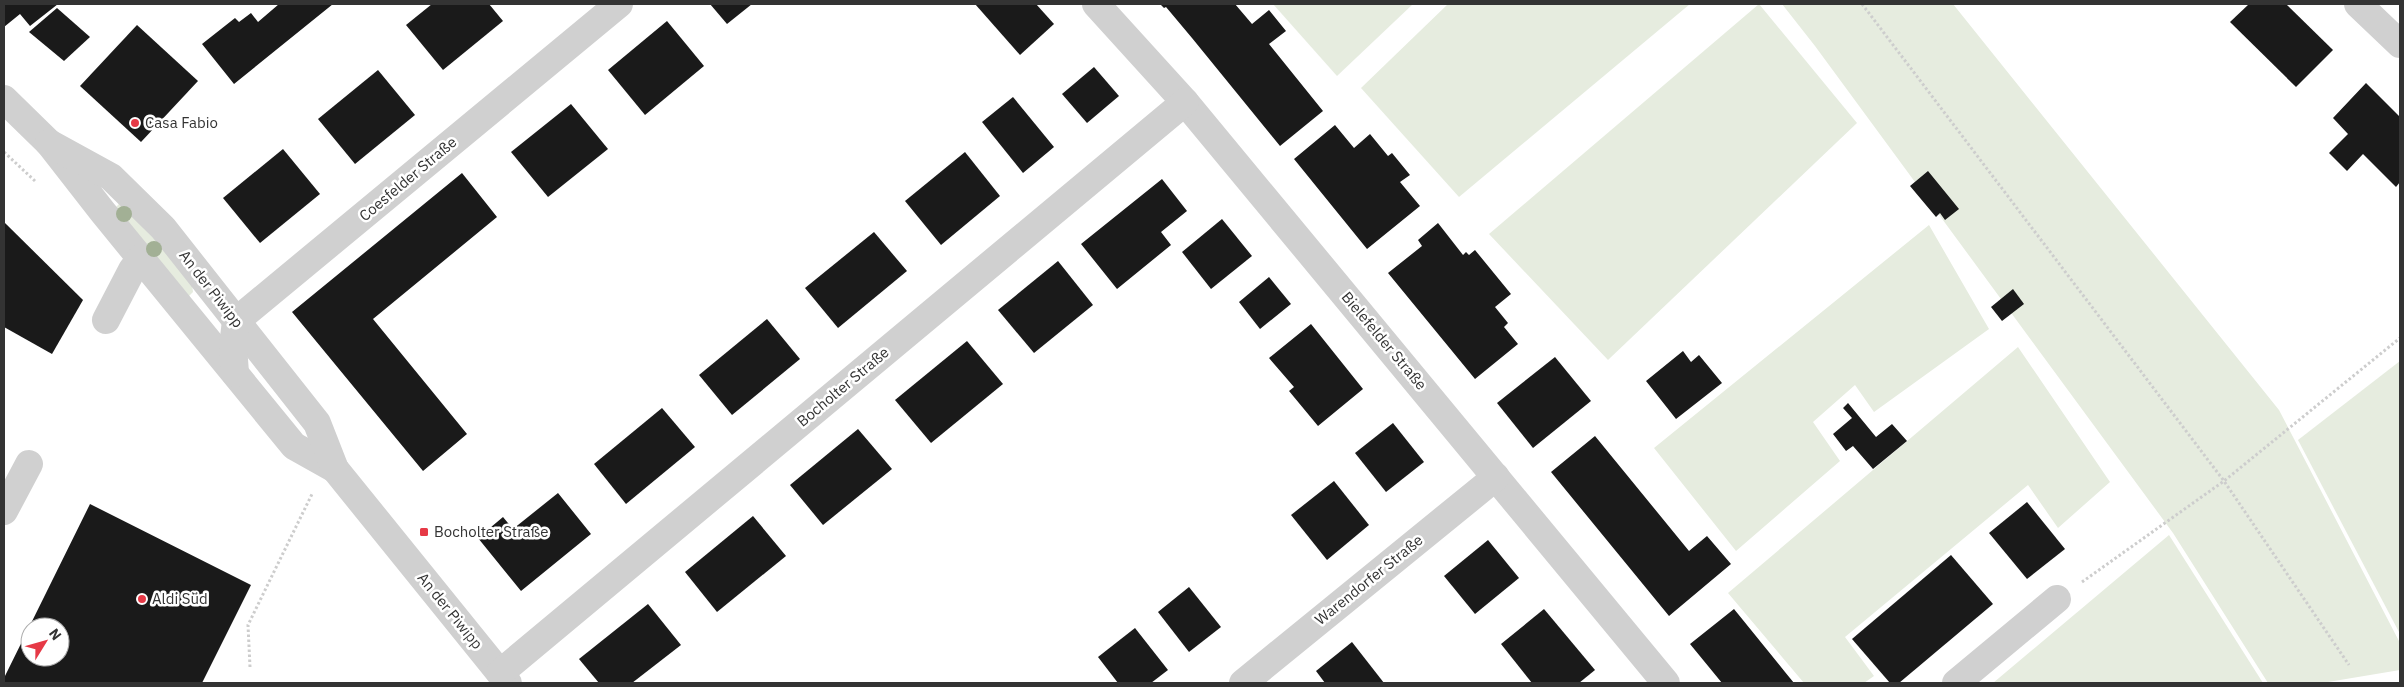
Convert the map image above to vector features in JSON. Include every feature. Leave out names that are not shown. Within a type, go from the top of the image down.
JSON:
[{"type":"street","name":"Coesfelder Straße","points":[[236,321],[619,4]]},
{"type":"street","name":"Bielefelder Straße","points":[[1096,4],[1185,102],[1666,683]]},
{"type":"street","points":[[2358,4],[2400,44]]},
{"type":"street","name":"An der Piwipp","points":[[4,99],[49,143],[140,258],[294,446],[335,469]]},
{"type":"street","name":"Bocholter Straße","points":[[504,678],[1185,102]]},
{"type":"street","name":"An der Piwipp","points":[[49,143],[111,177],[163,228],[317,423],[335,469],[504,678]]},
{"type":"street","points":[[106,320],[140,258]]},
{"type":"street","points":[[235,373],[233,346],[236,321]]},
{"type":"street","points":[[4,511],[29,464]]},
{"type":"street","name":"Warendorfer Straße","points":[[1243,683],[1496,477]]},
{"type":"street","points":[[1956,683],[2057,599]]},
{"type":"path","points":[[1862,4],[2224,481],[2350,665]]},
{"type":"path","points":[[2057,599],[2224,481],[2400,338]]},
{"type":"path","points":[[250,667],[248,626],[312,493]]},
{"type":"shaded area","points":[[1273,4],[1413,4],[1337,76]]},
{"type":"shaded area","points":[[1448,4],[1690,4],[1459,197],[1361,88]]},
{"type":"shaded area","points":[[1759,4],[1857,123],[1608,360],[1489,234]]},
{"type":"shaded area","points":[[1782,4],[1953,4],[2279,410],[2400,643],[2400,670],[2322,683],[2268,683],[2173,533],[1815,46]]},
{"type":"shaded area","points":[[121,202],[129,206],[192,284],[193,292],[188,297],[115,208]]},
{"type":"shaded area","points":[[1929,225],[1989,329],[1874,412],[1855,385],[1813,422],[1840,461],[1736,551],[1654,448]]},
{"type":"shaded area","points":[[2018,347],[2110,482],[2058,528],[2028,485],[1845,637],[1874,676],[1864,683],[1804,683],[1728,593]]},
{"type":"shaded area","points":[[2400,361],[2400,634],[2298,440]]},
{"type":"shaded area","points":[[2169,535],[2263,683],[1993,683]]},
{"type":"building","points":[[4,4],[58,4],[30,26],[20,14],[4,27]]},
{"type":"building","points":[[279,4],[333,4],[234,84],[202,44],[235,18],[239,22],[251,13],[258,22]]},
{"type":"building","points":[[432,4],[489,4],[503,21],[443,70],[406,25]]},
{"type":"building","points":[[710,4],[752,4],[727,24]]},
{"type":"building","points":[[975,4],[1036,4],[1054,24],[1020,55]]},
{"type":"building","points":[[1160,4],[1235,4],[1252,24],[1269,10],[1286,31],[1269,44],[1323,111],[1280,146],[1166,7],[1164,8]]},
{"type":"building","points":[[2249,4],[2286,4],[2333,50],[2296,87],[2230,22]]},
{"type":"building","points":[[57,8],[90,37],[64,61],[29,32]]},
{"type":"building","points":[[667,21],[704,66],[645,115],[608,70]]},
{"type":"building","points":[[137,25],[198,81],[141,142],[80,86]]},
{"type":"building","points":[[1094,67],[1119,96],[1087,123],[1062,94]]},
{"type":"building","points":[[378,70],[415,115],[355,164],[318,119]]},
{"type":"building","points":[[2366,83],[2400,117],[2400,182],[2396,187],[2363,154],[2347,171],[2329,153],[2348,134],[2333,118]]},
{"type":"building","points":[[1013,97],[1054,147],[1023,173],[982,122]]},
{"type":"building","points":[[571,104],[608,149],[548,197],[511,152]]},
{"type":"building","points":[[1335,125],[1354,148],[1370,134],[1388,156],[1392,153],[1410,175],[1400,182],[1420,206],[1367,249],[1294,159]]},
{"type":"building","points":[[283,149],[320,194],[260,243],[223,198]]},
{"type":"building","points":[[965,152],[1000,196],[941,245],[905,201]]},
{"type":"building","points":[[1928,171],[1959,209],[1945,220],[1940,213],[1936,217],[1910,186]]},
{"type":"building","points":[[462,173],[497,217],[373,319],[467,434],[423,471],[292,312]]},
{"type":"building","points":[[1162,179],[1187,211],[1161,232],[1171,245],[1117,289],[1081,244]]},
{"type":"building","points":[[1222,219],[1252,256],[1211,289],[1182,252]]},
{"type":"building","points":[[4,222],[83,300],[52,354],[4,327]]},
{"type":"building","points":[[1438,223],[1463,255],[1466,252],[1469,255],[1475,250],[1511,294],[1495,307],[1508,323],[1504,327],[1518,344],[1475,379],[1388,273],[1422,246],[1418,240]]},
{"type":"building","points":[[874,232],[907,271],[838,328],[805,288]]},
{"type":"building","points":[[1058,261],[1093,305],[1034,353],[998,310]]},
{"type":"building","points":[[1269,277],[1291,304],[1260,329],[1239,302]]},
{"type":"building","points":[[2013,289],[2024,304],[2002,321],[1991,307]]},
{"type":"building","points":[[767,319],[800,359],[732,415],[699,375]]},
{"type":"building","points":[[1311,324],[1363,389],[1318,426],[1289,391],[1294,387],[1269,358]]},
{"type":"building","points":[[967,341],[1003,384],[931,443],[895,400]]},
{"type":"building","points":[[1683,351],[1691,362],[1699,355],[1722,383],[1676,419],[1646,381]]},
{"type":"building","points":[[1555,357],[1591,401],[1533,448],[1497,403]]},
{"type":"building","points":[[1848,403],[1876,437],[1892,424],[1907,441],[1873,469],[1853,446],[1846,451],[1833,434],[1852,418],[1843,408]]},
{"type":"building","points":[[662,408],[695,447],[626,504],[594,464]]},
{"type":"building","points":[[1393,423],[1424,462],[1386,492],[1355,453]]},
{"type":"building","points":[[858,429],[892,469],[823,525],[790,485]]},
{"type":"building","points":[[1595,436],[1689,551],[1707,536],[1731,564],[1669,616],[1551,472]]},
{"type":"building","points":[[1334,481],[1369,525],[1327,560],[1291,515]]},
{"type":"building","points":[[558,493],[591,534],[521,591],[478,538],[503,517],[513,529]]},
{"type":"building","points":[[2027,502],[2065,549],[2027,579],[1989,533]]},
{"type":"building","points":[[90,504],[251,585],[202,683],[4,683],[4,678],[20,646],[20,667],[70,667],[70,617],[34,617]]},
{"type":"building","points":[[753,516],[786,556],[717,612],[685,572]]},
{"type":"building","points":[[1488,540],[1519,578],[1475,614],[1444,576]]},
{"type":"building","points":[[1951,555],[1993,604],[1899,683],[1890,683],[1852,639]]},
{"type":"building","points":[[1189,587],[1221,627],[1189,652],[1158,612]]},
{"type":"building","points":[[648,604],[681,645],[632,683],[599,683],[579,659]]},
{"type":"building","points":[[1544,609],[1595,670],[1579,683],[1532,683],[1501,644]]},
{"type":"building","points":[[1734,609],[1794,683],[1722,683],[1690,644]]},
{"type":"building","points":[[1135,628],[1168,670],[1151,683],[1118,683],[1098,657]]},
{"type":"building","points":[[1352,642],[1384,683],[1325,683],[1316,671]]},
{"type":"place","name":"Casa Fabio","points":[[135,123]]},
{"type":"place","name":"Bocholter Straße","points":[[424,532]]},
{"type":"place","name":"Aldi Süd","points":[[142,599]]}]
